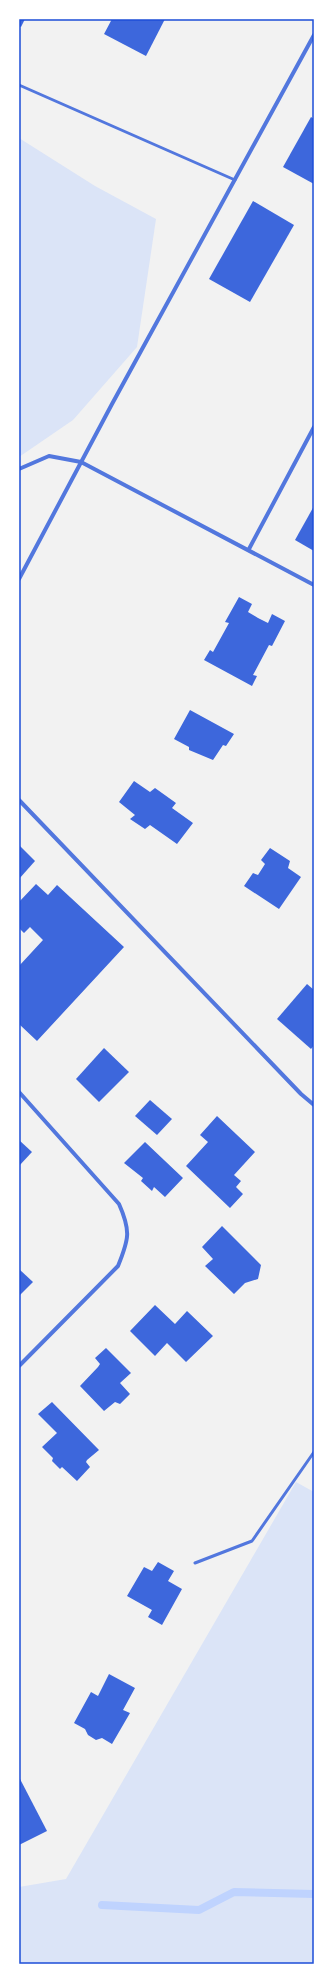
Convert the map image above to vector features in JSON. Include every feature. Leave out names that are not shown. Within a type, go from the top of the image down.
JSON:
[{"type":"street","points":[[19,579],[81,462],[314,35]]},
{"type":"street","points":[[249,549],[314,427]]},
{"type":"street","points":[[19,469],[49,456],[81,462],[249,549],[314,585]]},
{"type":"street","points":[[19,800],[301,1094],[314,1105]]},
{"type":"street","points":[[19,1092],[119,1204],[128,1224],[126,1247],[118,1266],[19,1366]]},
{"type":"lane","points":[[19,85],[235,180]]},
{"type":"lane","points":[[195,1563],[252,1541],[314,1452]]},
{"type":"shaded area","points":[[19,138],[95,186],[156,219],[137,347],[73,420],[19,457]]},
{"type":"shaded area","points":[[296,1482],[314,1492],[314,1964],[19,1964],[19,1887],[66,1879]]},
{"type":"building","points":[[19,19],[25,19],[21,27],[19,26]]},
{"type":"building","points":[[112,19],[165,19],[146,56],[104,34]]},
{"type":"building","points":[[311,117],[314,119],[314,184],[283,167]]},
{"type":"building","points":[[253,201],[294,225],[250,302],[209,279]]},
{"type":"building","points":[[314,506],[314,551],[295,540]]},
{"type":"building","points":[[239,597],[252,604],[248,612],[258,618],[268,623],[272,614],[285,621],[272,646],[269,645],[253,675],[257,676],[252,686],[204,660],[210,650],[213,652],[229,623],[225,622]]},
{"type":"building","points":[[190,710],[234,734],[226,746],[223,745],[213,760],[189,750],[189,747],[174,739]]},
{"type":"building","points":[[134,781],[150,792],[155,788],[176,803],[172,808],[193,823],[177,844],[150,825],[145,829],[130,819],[135,815],[119,802]]},
{"type":"building","points":[[19,845],[35,861],[19,879]]},
{"type":"building","points":[[270,848],[290,861],[288,868],[301,877],[279,909],[244,886],[253,873],[258,875],[265,864],[261,860]]},
{"type":"building","points":[[36,884],[48,895],[57,885],[124,947],[37,1041],[19,1024],[19,966],[43,940],[30,927],[24,933],[19,928],[19,902]]},
{"type":"building","points":[[307,984],[314,990],[314,1045],[311,1049],[277,1019]]},
{"type":"building","points":[[104,1048],[129,1072],[99,1102],[76,1079]]},
{"type":"building","points":[[150,1100],[172,1119],[157,1135],[135,1116]]},
{"type":"building","points":[[217,1116],[255,1152],[234,1175],[241,1181],[236,1187],[243,1194],[230,1208],[186,1166],[208,1142],[200,1135]]},
{"type":"building","points":[[19,1140],[32,1152],[19,1166]]},
{"type":"building","points":[[145,1142],[183,1178],[165,1197],[154,1187],[152,1191],[141,1181],[143,1178],[124,1163]]},
{"type":"building","points":[[222,1226],[261,1265],[258,1279],[245,1283],[234,1294],[205,1266],[213,1259],[202,1247]]},
{"type":"building","points":[[19,1269],[33,1282],[19,1296]]},
{"type":"building","points":[[155,1305],[175,1324],[187,1311],[213,1336],[186,1362],[167,1343],[155,1356],[130,1331]]},
{"type":"building","points":[[106,1348],[131,1373],[120,1383],[130,1394],[120,1404],[115,1402],[104,1411],[80,1386],[98,1367],[100,1364],[95,1358]]},
{"type":"building","points":[[52,1402],[99,1450],[87,1460],[86,1462],[90,1467],[77,1481],[62,1467],[60,1469],[52,1461],[53,1458],[42,1447],[57,1433],[38,1414]]},
{"type":"building","points":[[158,1562],[174,1571],[168,1581],[182,1589],[162,1625],[148,1617],[152,1610],[127,1596],[144,1567],[152,1571]]},
{"type":"building","points":[[109,1674],[135,1688],[123,1710],[130,1713],[112,1744],[102,1738],[96,1740],[88,1735],[85,1729],[74,1723],[91,1692],[98,1696]]},
{"type":"building","points":[[19,1777],[47,1831],[19,1845]]},
{"type":"waterway","points":[[102,1905],[199,1910],[234,1892],[314,1894]]}]
